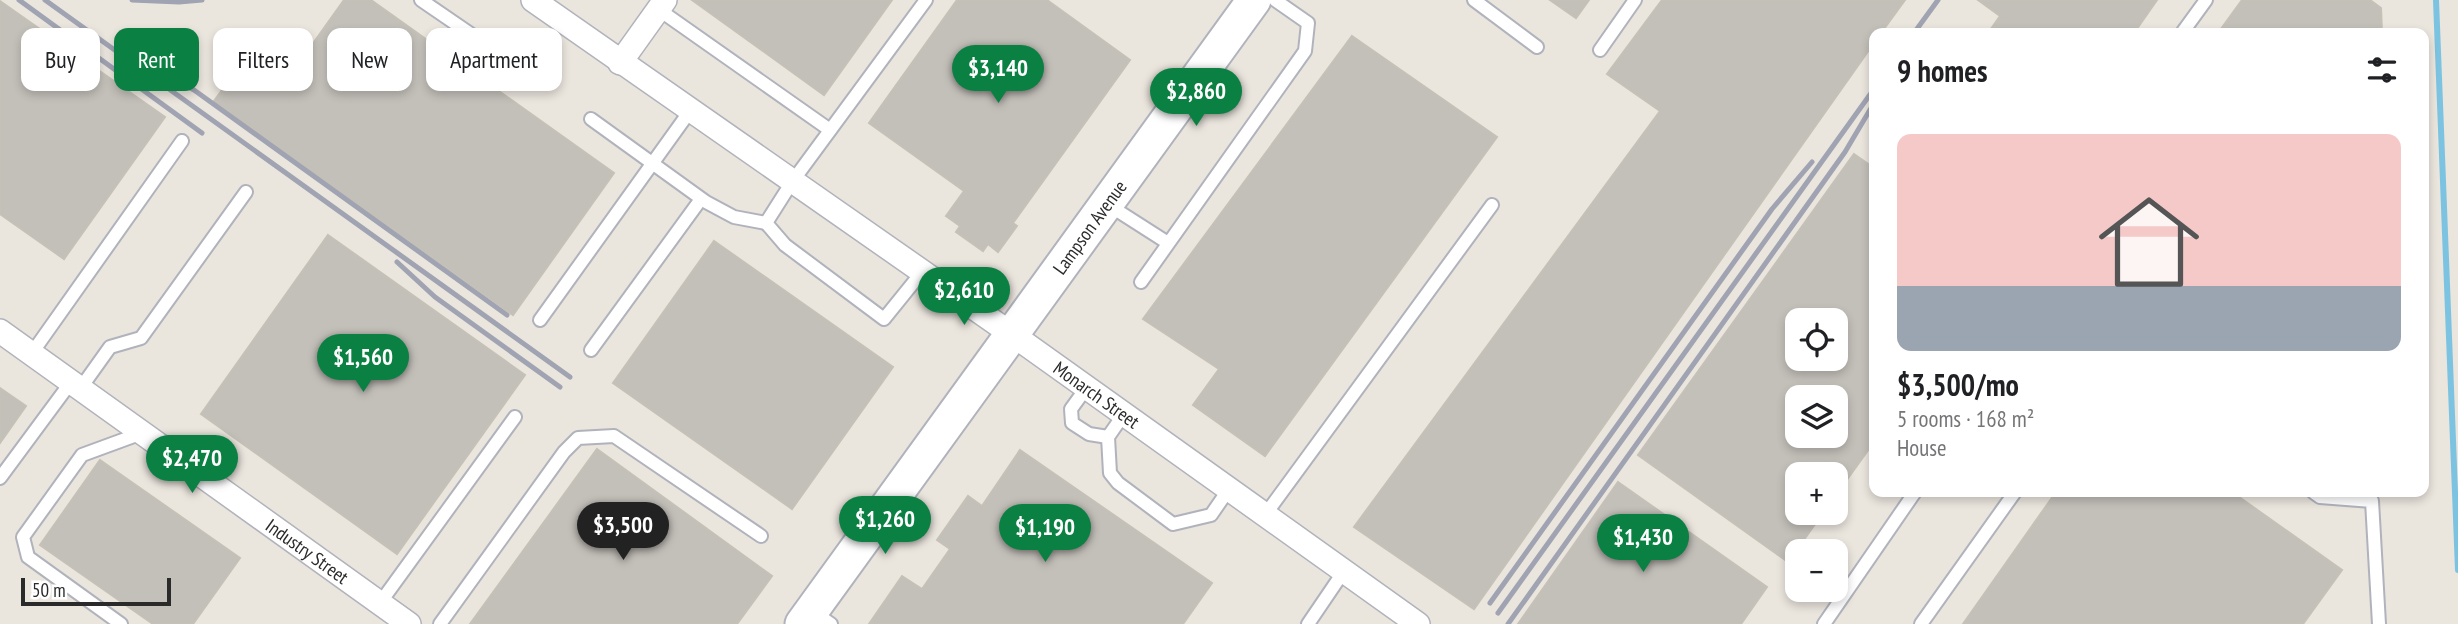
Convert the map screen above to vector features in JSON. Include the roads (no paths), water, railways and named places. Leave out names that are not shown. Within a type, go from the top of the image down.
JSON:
[{"type":"main road","name":"Lampson Avenue","points":[[815,620],[1013,335],[1254,0]]},
{"type":"street","name":"Monarch Street","points":[[533,0],[1087,387],[1418,624]]},
{"type":"street","points":[[620,63],[662,5]]},
{"type":"street","name":"Industry Street","points":[[0,331],[409,624]]},
{"type":"lane","points":[[421,0],[462,28]]},
{"type":"lane","points":[[766,223],[792,182],[926,0]]},
{"type":"lane","points":[[1141,282],[1305,51],[1308,23],[1275,0]]},
{"type":"lane","points":[[1474,0],[1537,47]]},
{"type":"lane","points":[[1600,50],[1635,0]]},
{"type":"lane","points":[[2186,28],[2206,0]]},
{"type":"lane","points":[[662,5],[830,130]]},
{"type":"lane","points":[[540,320],[690,111]]},
{"type":"lane","points":[[591,119],[701,199],[733,217],[766,223],[785,245],[884,319],[922,272]]},
{"type":"lane","points":[[32,353],[182,141]]},
{"type":"lane","points":[[0,478],[110,347],[141,338],[246,192]]},
{"type":"lane","points":[[591,350],[701,199]]},
{"type":"lane","points":[[1107,204],[1168,243]]},
{"type":"lane","points":[[1265,515],[1492,205]]},
{"type":"lane","points":[[1087,387],[1071,409],[1072,423],[1089,434],[1108,438]]},
{"type":"lane","points":[[1124,414],[1108,438],[1110,473],[1118,483],[1173,524],[1211,515],[1229,489]]},
{"type":"lane","points":[[380,603],[515,416]]},
{"type":"lane","points":[[121,624],[28,557],[23,537],[82,455],[142,433]]},
{"type":"lane","points":[[440,624],[564,452],[578,438],[614,436],[761,536]]},
{"type":"lane","points":[[1824,624],[1912,497]]},
{"type":"lane","points":[[1921,624],[2011,497]]},
{"type":"lane","points":[[2320,497],[2371,497],[2379,624]]},
{"type":"lane","points":[[1308,624],[1344,571]]},
{"type":"waterway","points":[[2436,0],[2458,570]]},
{"type":"railway","points":[[19,0],[202,133]]},
{"type":"railway","points":[[45,0],[570,377]]},
{"type":"railway","points":[[132,0],[202,0]]},
{"type":"railway","points":[[1918,28],[1938,0]]},
{"type":"railway","points":[[195,91],[507,315]]},
{"type":"railway","points":[[1498,613],[1869,96]]},
{"type":"railway","points":[[1508,624],[1845,152],[1869,111]]},
{"type":"railway","points":[[1490,603],[1772,209],[1812,162]]},
{"type":"railway","points":[[397,262],[435,297],[560,387]]}]
